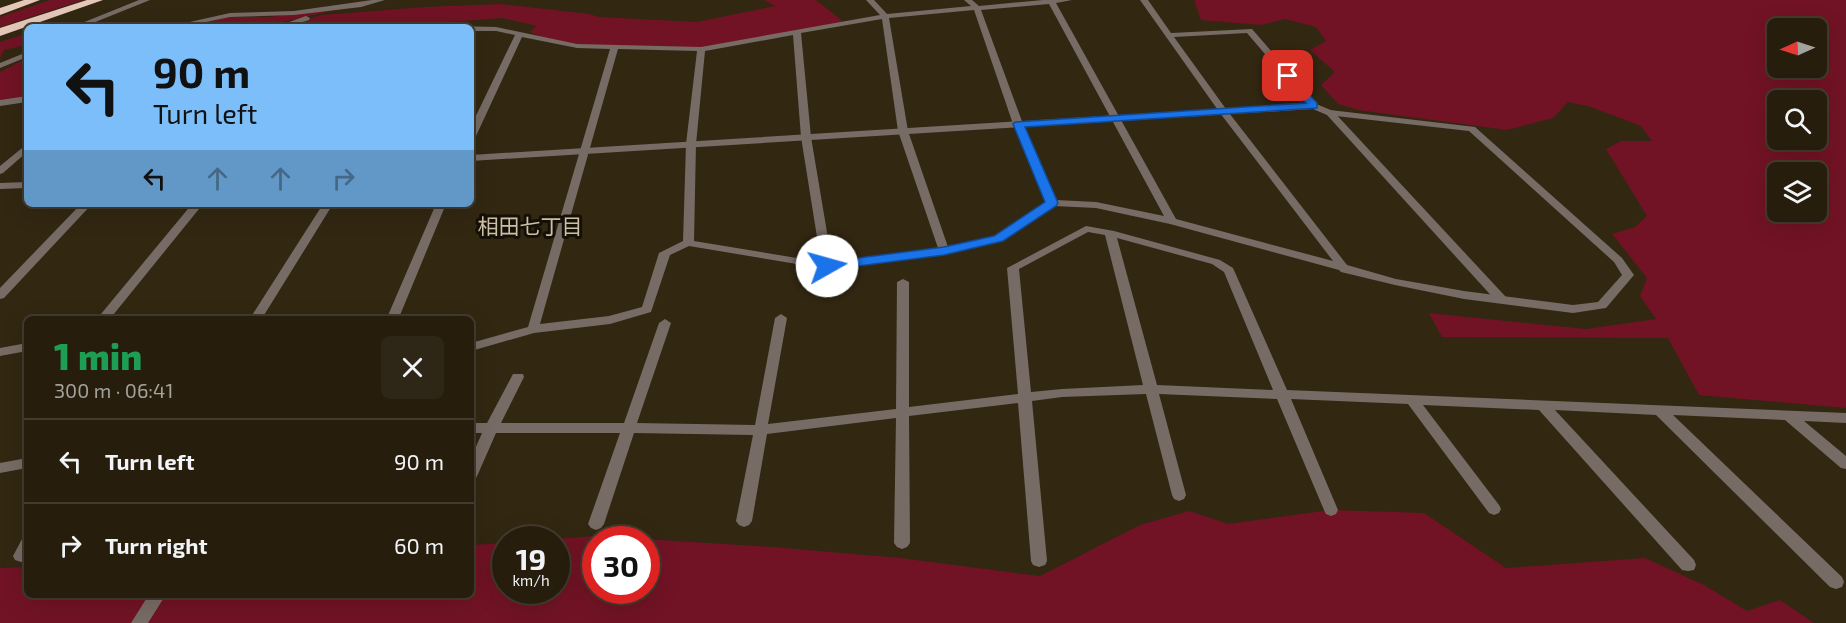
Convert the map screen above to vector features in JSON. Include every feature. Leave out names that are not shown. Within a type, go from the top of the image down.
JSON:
[{"type":"highway","points":[[0,12],[35,0]]},
{"type":"highway","points":[[24,24],[98,0]]},
{"type":"highway","points":[[0,32],[24,24]]},
{"type":"street","points":[[84,24],[146,0]]},
{"type":"street","points":[[285,24],[381,0]]},
{"type":"street","points":[[870,0],[885,16],[903,131],[944,251]]},
{"type":"street","points":[[968,0],[977,8],[1018,124],[1052,203]]},
{"type":"street","points":[[474,26],[520,33],[577,46],[701,49],[885,16],[1068,0]]},
{"type":"street","points":[[1144,0],[1223,111],[1345,270]]},
{"type":"street","points":[[1051,1],[1113,118],[1172,221]]},
{"type":"street","points":[[186,24],[230,15],[294,13],[368,3]]},
{"type":"street","points":[[474,346],[533,329],[610,320],[646,309],[665,253],[688,243],[827,266],[944,251],[998,238],[1052,203],[1096,205],[1172,221],[1395,282],[1573,309],[1602,305],[1628,275],[1618,260],[1472,129],[1330,113],[1314,106],[1249,31],[1170,36]]},
{"type":"street","points":[[797,32],[806,137],[827,266]]},
{"type":"street","points":[[474,130],[520,33]]},
{"type":"street","points":[[533,329],[614,48]]},
{"type":"street","points":[[688,243],[690,144],[701,49]]},
{"type":"street","points":[[0,66],[24,55]]},
{"type":"street","points":[[0,103],[24,99]]},
{"type":"street","points":[[474,158],[1314,106]]},
{"type":"street","points":[[1330,113],[1501,299]]},
{"type":"street","points":[[0,171],[24,150]]},
{"type":"street","points":[[0,186],[24,184]]},
{"type":"street","points":[[0,295],[84,207]]},
{"type":"street","points":[[105,316],[196,207]]},
{"type":"street","points":[[258,316],[326,207]]},
{"type":"street","points":[[394,316],[440,207]]},
{"type":"street","points":[[1039,561],[1013,268],[1086,229],[1110,233],[1216,262],[1229,270],[1331,510]]},
{"type":"street","points":[[1110,233],[1179,495]]},
{"type":"street","points":[[902,543],[903,282]]},
{"type":"street","points":[[744,521],[782,318]]},
{"type":"street","points":[[596,524],[665,323]]},
{"type":"street","points":[[0,352],[24,348]]},
{"type":"street","points":[[474,467],[518,377]]},
{"type":"street","points":[[474,428],[761,430],[1062,393],[1151,389],[1846,418]]},
{"type":"street","points":[[1412,400],[1494,508]]},
{"type":"street","points":[[1542,405],[1688,565]]},
{"type":"street","points":[[1659,410],[1836,582]]},
{"type":"street","points":[[1789,416],[1846,464]]},
{"type":"street","points":[[0,468],[24,464]]},
{"type":"street","points":[[139,623],[156,598]]},
{"type":"shaded area","points":[[50,0],[83,0],[0,27],[0,17]]},
{"type":"shaded area","points":[[764,0],[816,0],[845,23],[701,49],[614,48],[553,42],[530,32],[537,26],[502,18],[384,24],[293,24],[322,15],[501,4],[599,17],[697,22],[775,6]]},
{"type":"shaded area","points":[[1194,0],[1846,0],[1846,408],[1699,395],[1668,338],[1442,337],[1429,313],[1586,329],[1656,319],[1640,296],[1647,278],[1612,234],[1635,227],[1647,216],[1606,149],[1621,141],[1652,141],[1641,126],[1591,107],[1568,102],[1553,118],[1507,130],[1358,110],[1338,104],[1321,85],[1335,72],[1310,50],[1326,41],[1316,27],[1285,19],[1261,25],[1201,20]]},
{"type":"shaded area","points":[[352,6],[280,24],[194,24],[229,17],[269,17]]},
{"type":"shaded area","points":[[24,34],[24,46],[4,50],[0,58],[0,42]]},
{"type":"shaded area","points":[[24,60],[24,96],[0,100],[0,72]]},
{"type":"shaded area","points":[[1331,510],[1424,513],[1506,568],[1645,558],[1704,585],[1747,611],[1780,600],[1814,623],[0,623],[0,568],[24,567],[24,598],[474,598],[474,545],[492,544],[492,604],[570,604],[570,538],[582,537],[582,604],[660,604],[660,540],[900,558],[1040,576],[1140,525],[1189,511],[1228,524]]},
{"type":"district","name":"相田七丁目","points":[[530,225]]},
{"type":"route","points":[[827,266],[944,251],[998,238],[1052,203],[1018,124],[1314,106],[1288,76]]}]
